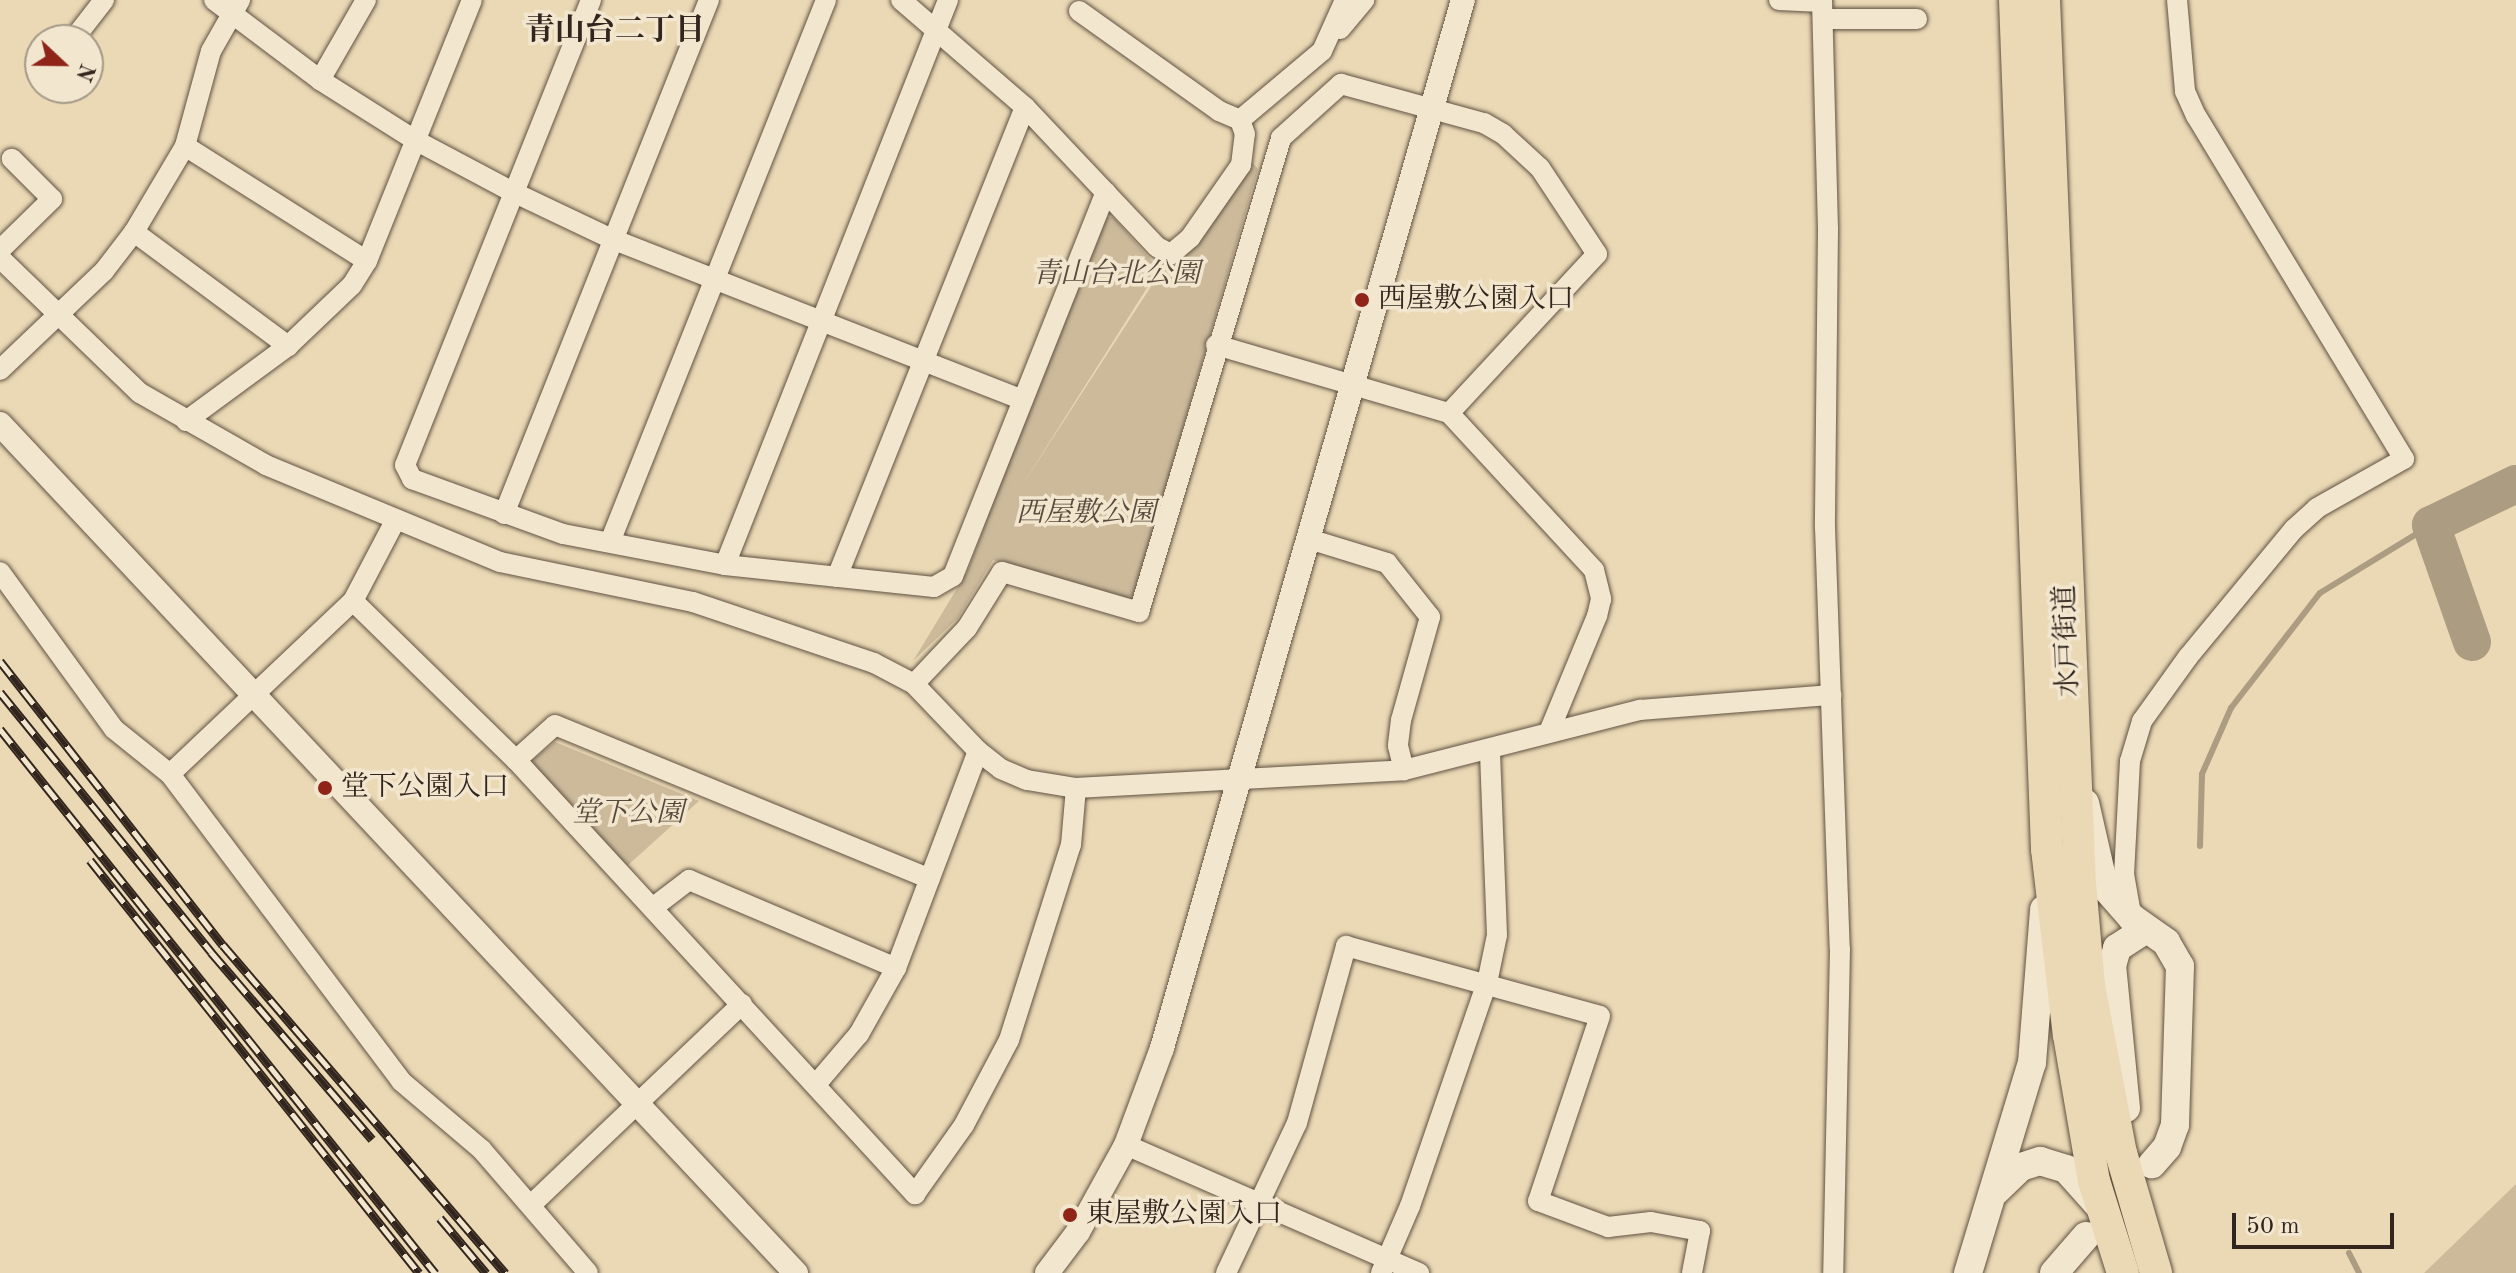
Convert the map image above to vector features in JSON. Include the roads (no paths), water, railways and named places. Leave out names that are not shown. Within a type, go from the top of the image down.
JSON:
[{"type":"highway","name":"水戸街道","points":[[2015,0],[2047,849],[2094,1224],[2123,1273]]},
{"type":"highway","name":"水戸街道","points":[[2044,0],[2072,769],[2089,986],[2121,1153],[2153,1264]]},
{"type":"main road","points":[[2072,769],[2092,824],[2104,886],[2138,924],[2166,942],[2180,966],[2175,1125],[2167,1147],[2152,1164]]},
{"type":"main road","points":[[1968,1273],[2032,1063],[2047,849]]},
{"type":"main road","points":[[2121,1153],[2126,1110],[2112,966],[2117,948],[2138,924]]},
{"type":"main road","points":[[1995,1191],[2021,1167],[2040,1161],[2066,1169],[2083,1182],[2094,1224],[2054,1273]]},
{"type":"street","points":[[85,24],[104,0]]},
{"type":"street","points":[[320,80],[366,0]]},
{"type":"street","points":[[186,421],[288,346],[352,285],[367,261],[472,0]]},
{"type":"street","points":[[591,0],[405,465],[412,479],[504,514],[563,534],[725,565],[934,587],[953,576],[1106,192]]},
{"type":"street","points":[[504,514],[709,0]]},
{"type":"street","points":[[610,542],[826,0]]},
{"type":"street","points":[[901,0],[1025,107],[1157,247],[1171,254],[1190,238],[1241,165],[1245,134],[1240,120],[1219,111],[1079,11]]},
{"type":"street","points":[[725,565],[948,0]]},
{"type":"street","points":[[1322,51],[1345,0]]},
{"type":"street","points":[[1240,120],[1322,51],[1364,0]]},
{"type":"street","points":[[1047,1273],[1078,1232],[1126,1145],[1162,1048],[1463,0]]},
{"type":"street","points":[[1779,0],[1917,19]]},
{"type":"street","points":[[2138,924],[2125,889],[2130,761],[2142,721],[2188,657],[2294,529],[2317,508],[2404,459],[2196,116],[2185,91],[2177,0]]},
{"type":"street","points":[[0,370],[104,271],[134,232],[185,146],[211,51],[228,4],[320,80],[415,140],[513,192],[612,239],[821,318],[1023,400]]},
{"type":"street","points":[[1822,7],[1828,229],[1825,527],[1840,1080],[1833,1273]]},
{"type":"street","points":[[914,684],[967,628],[1002,572],[1139,612],[1216,345],[1281,138],[1341,84],[1484,123],[1522,150],[1597,254],[1449,413]]},
{"type":"street","points":[[837,577],[1025,107]]},
{"type":"street","points":[[185,146],[367,261]]},
{"type":"street","points":[[0,250],[52,199],[12,159]]},
{"type":"street","points":[[134,232],[288,346]]},
{"type":"street","points":[[0,258],[56,316],[140,393],[266,465],[500,562],[693,602],[874,663],[914,684],[978,751],[1001,769],[1027,780],[1076,788],[1404,770],[1490,751],[1549,732],[1640,710],[1831,695]]},
{"type":"street","points":[[1216,345],[1449,413],[1594,570],[1599,582],[1597,616],[1549,732]]},
{"type":"street","points":[[0,424],[796,1273]]},
{"type":"street","points":[[170,774],[353,601],[395,521]]},
{"type":"street","points":[[1309,539],[1387,563],[1430,617],[1401,720],[1398,746],[1404,770]]},
{"type":"street","points":[[0,572],[114,729],[170,774],[401,1081],[482,1150],[532,1204],[588,1273]]},
{"type":"street","points":[[353,601],[516,760],[655,906],[742,1004],[818,1082],[915,1194],[964,1125],[1009,1040],[1071,845],[1076,788]]},
{"type":"street","points":[[516,760],[555,725],[930,879]]},
{"type":"street","points":[[818,1082],[859,1034],[896,968],[978,751]]},
{"type":"street","points":[[1384,1266],[1487,983],[1498,904],[1490,751]]},
{"type":"street","points":[[655,906],[689,880],[896,968]]},
{"type":"street","points":[[1226,1273],[1261,1205],[1297,1123],[1346,946],[1600,1016],[1538,1201],[1608,1227],[1651,1222],[1700,1231],[1692,1273]]},
{"type":"street","points":[[532,1204],[742,1004]]},
{"type":"street","points":[[1126,1145],[1261,1205],[1384,1266],[1419,1273]]},
{"type":"waterway","points":[[2472,642],[2431,525],[2516,484]]},
{"type":"waterway","points":[[2200,846],[2202,774],[2231,708],[2320,593],[2431,525]]},
{"type":"waterway","points":[[2349,1253],[2359,1273]]},
{"type":"railway","points":[[0,661],[223,945],[505,1273]]},
{"type":"railway","points":[[0,692],[211,952],[372,1139]]},
{"type":"railway","points":[[0,729],[435,1273]]},
{"type":"railway","points":[[90,860],[419,1273]]},
{"type":"railway","points":[[440,1218],[486,1273]]},
{"type":"place","name":"西屋敷公園入口","points":[[1362,300]]},
{"type":"place","name":"堂下公園入口","points":[[325,788]]},
{"type":"place","name":"東屋敷公園入口","points":[[1070,1215]]},
{"type":"district","name":"青山台二丁目","points":[[615,31]]},
{"type":"park label","name":"青山台北公園","points":[[1116,275]]},
{"type":"park label","name":"西屋敷公園","points":[[1086,514]]},
{"type":"park label","name":"堂下公園","points":[[628,814]]}]
